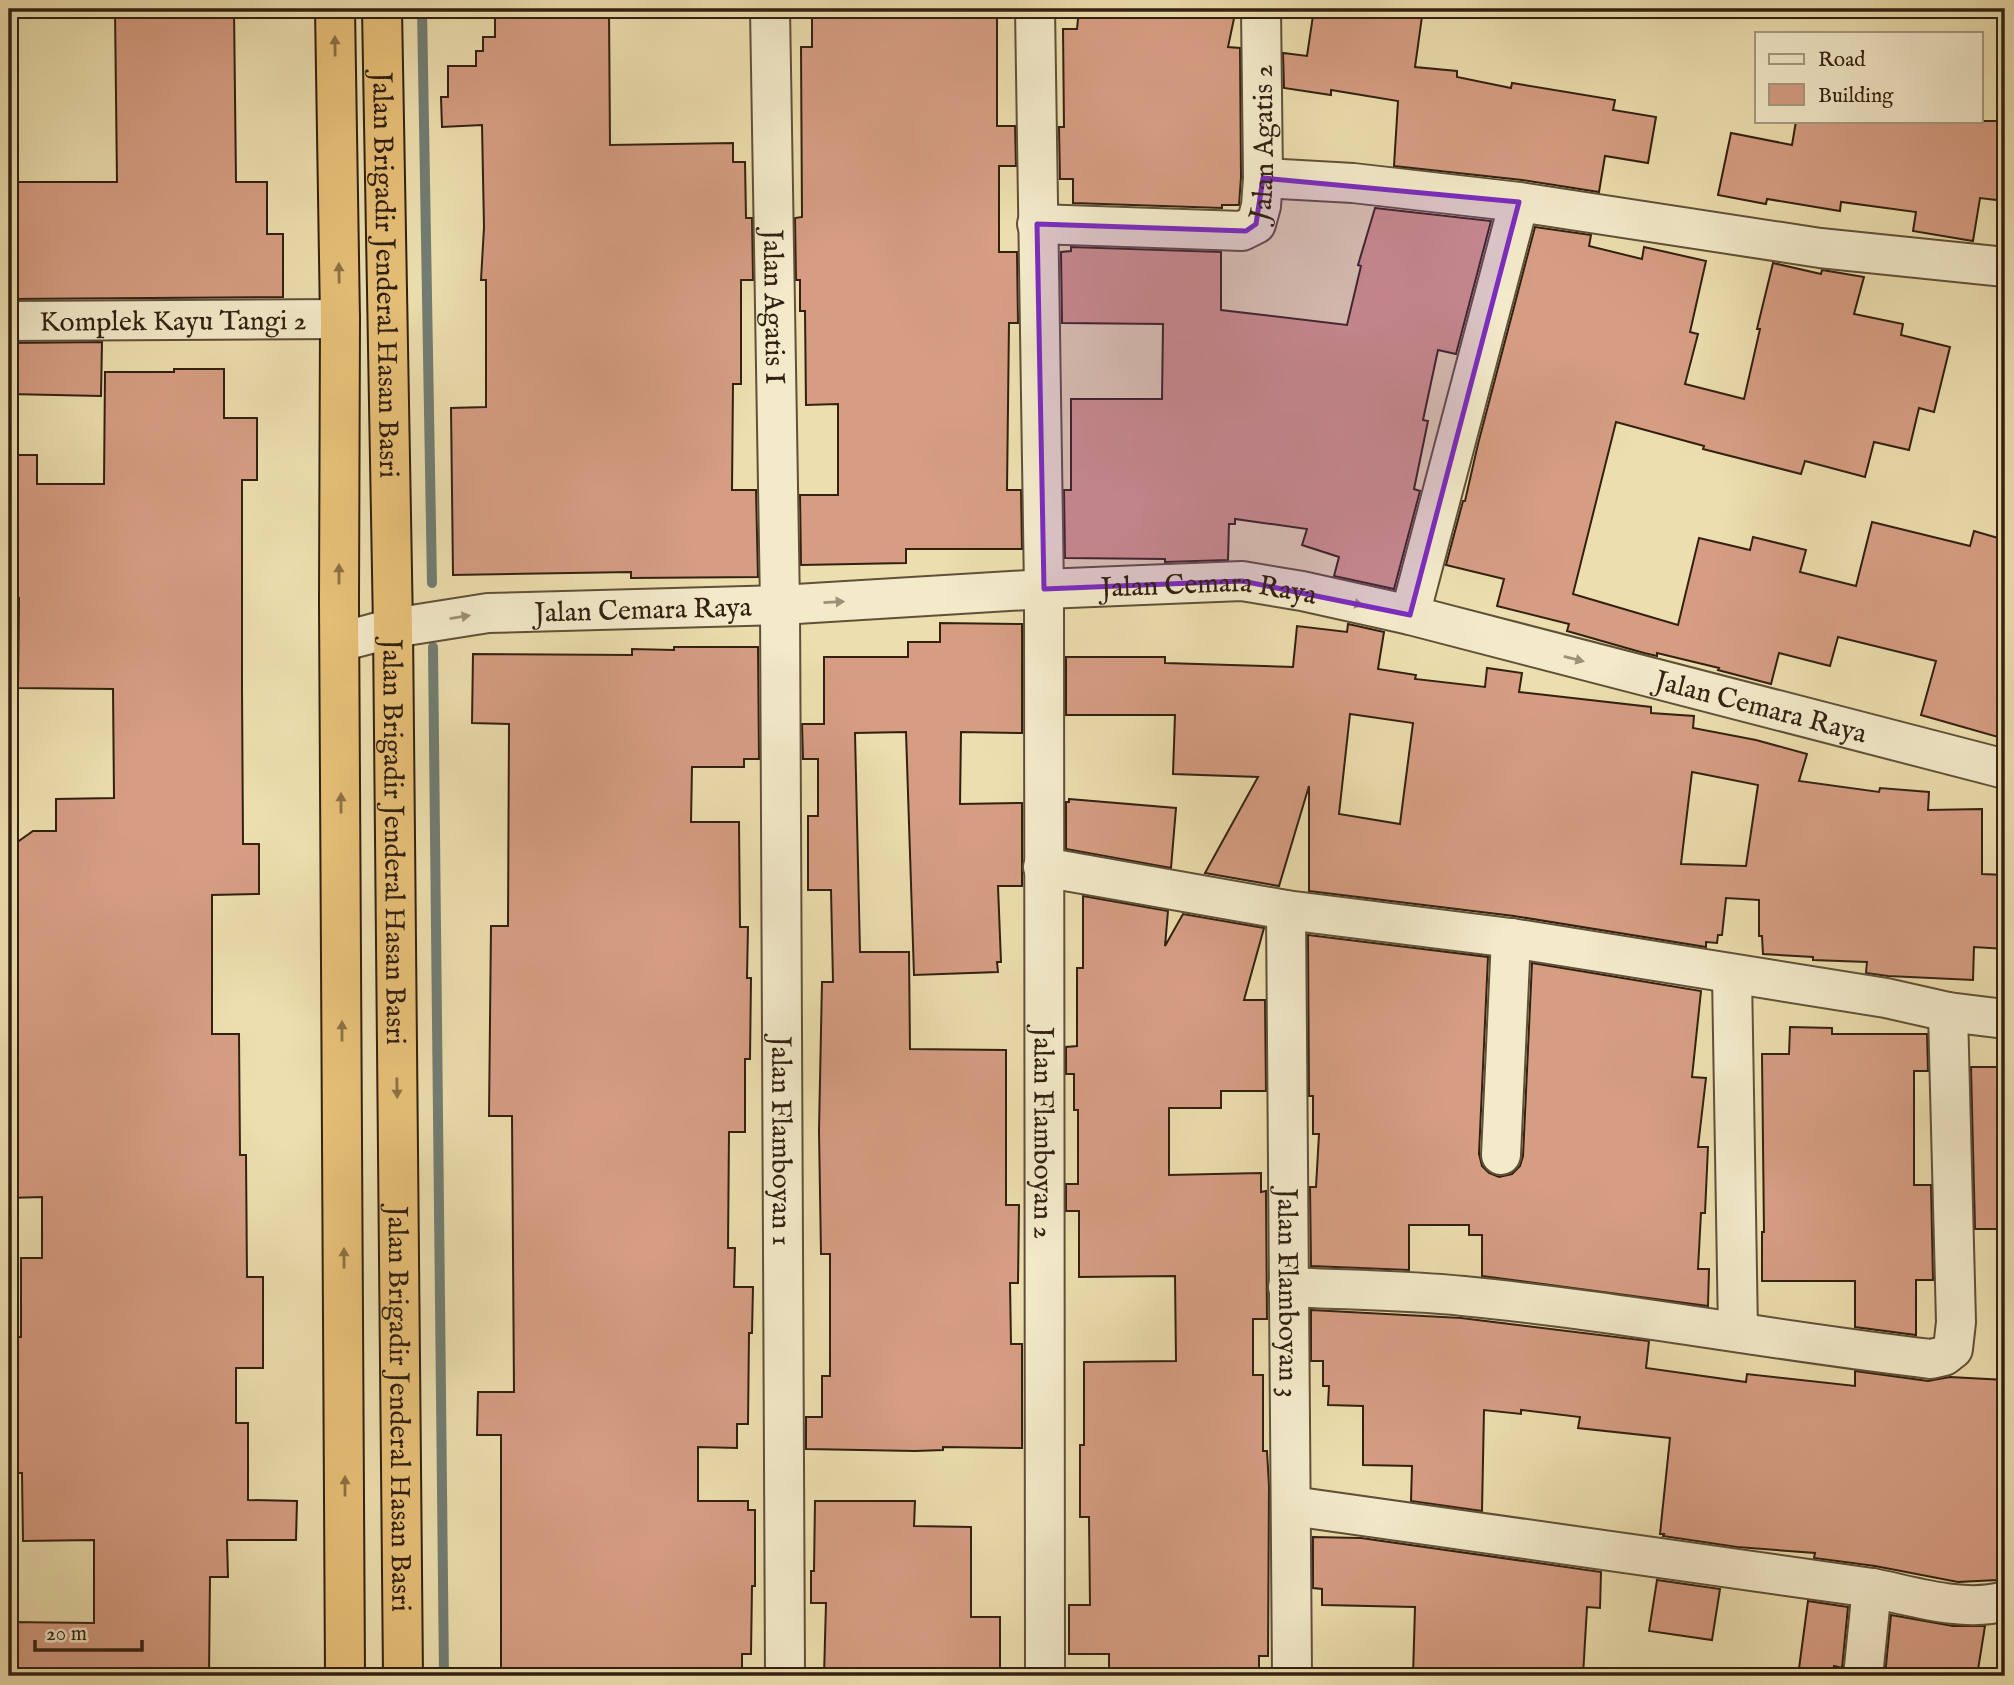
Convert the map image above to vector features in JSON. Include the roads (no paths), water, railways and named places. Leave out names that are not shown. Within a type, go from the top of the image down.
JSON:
[{"type":"highway","name":"Jalan Brigadir Jenderal Hasan Basri","points":[[335,9],[340,319],[345,1676]]},
{"type":"highway","name":"Jalan Brigadir Jenderal Hasan Basri","points":[[382,9],[393,628],[402,1676]]},
{"type":"highway","points":[[345,1542],[401,1542]]},
{"type":"highway","points":[[345,1603],[402,1602]]},
{"type":"street","name":"Jalan Agatis I","points":[[770,9],[780,605]]},
{"type":"street","name":"Jalan Flamboyan 2","points":[[1035,9],[1044,589],[1045,1676]]},
{"type":"street","name":"Jalan Agatis 2","points":[[1037,224],[1247,231],[1256,223],[1261,206],[1263,177],[1261,9]]},
{"type":"street","points":[[1263,177],[1353,183],[1518,202],[1820,248],[2005,267]]},
{"type":"street","points":[[1410,615],[1518,202]]},
{"type":"street","name":"Komplek Kayu Tangi 2","points":[[9,321],[340,319]]},
{"type":"street","name":"Jalan Cemara Raya","points":[[340,642],[393,628],[488,613],[780,605],[1044,589],[1242,581],[1302,591],[1410,615],[2005,769]]},
{"type":"street","name":"Jalan Flamboyan 1","points":[[780,605],[785,1676]]},
{"type":"street","points":[[1043,867],[1286,910],[1511,938],[1886,998],[1948,1012],[2005,1019]]},
{"type":"street","name":"Jalan Flamboyan 3","points":[[1286,910],[1292,1676]]},
{"type":"street","points":[[1501,1155],[1511,938]]},
{"type":"street","points":[[1732,975],[1738,1332]]},
{"type":"street","points":[[1289,1287],[1462,1296],[1738,1332],[1820,1346],[1931,1359],[1944,1356],[1953,1349],[1956,1322],[1948,1012]]},
{"type":"street","points":[[1292,1506],[1872,1588],[1944,1602],[1970,1604],[2005,1601]]},
{"type":"street","points":[[1863,1676],[1872,1588]]},
{"type":"waterway","points":[[422,9],[432,583]]},
{"type":"waterway","points":[[433,647],[444,1676]]}]
